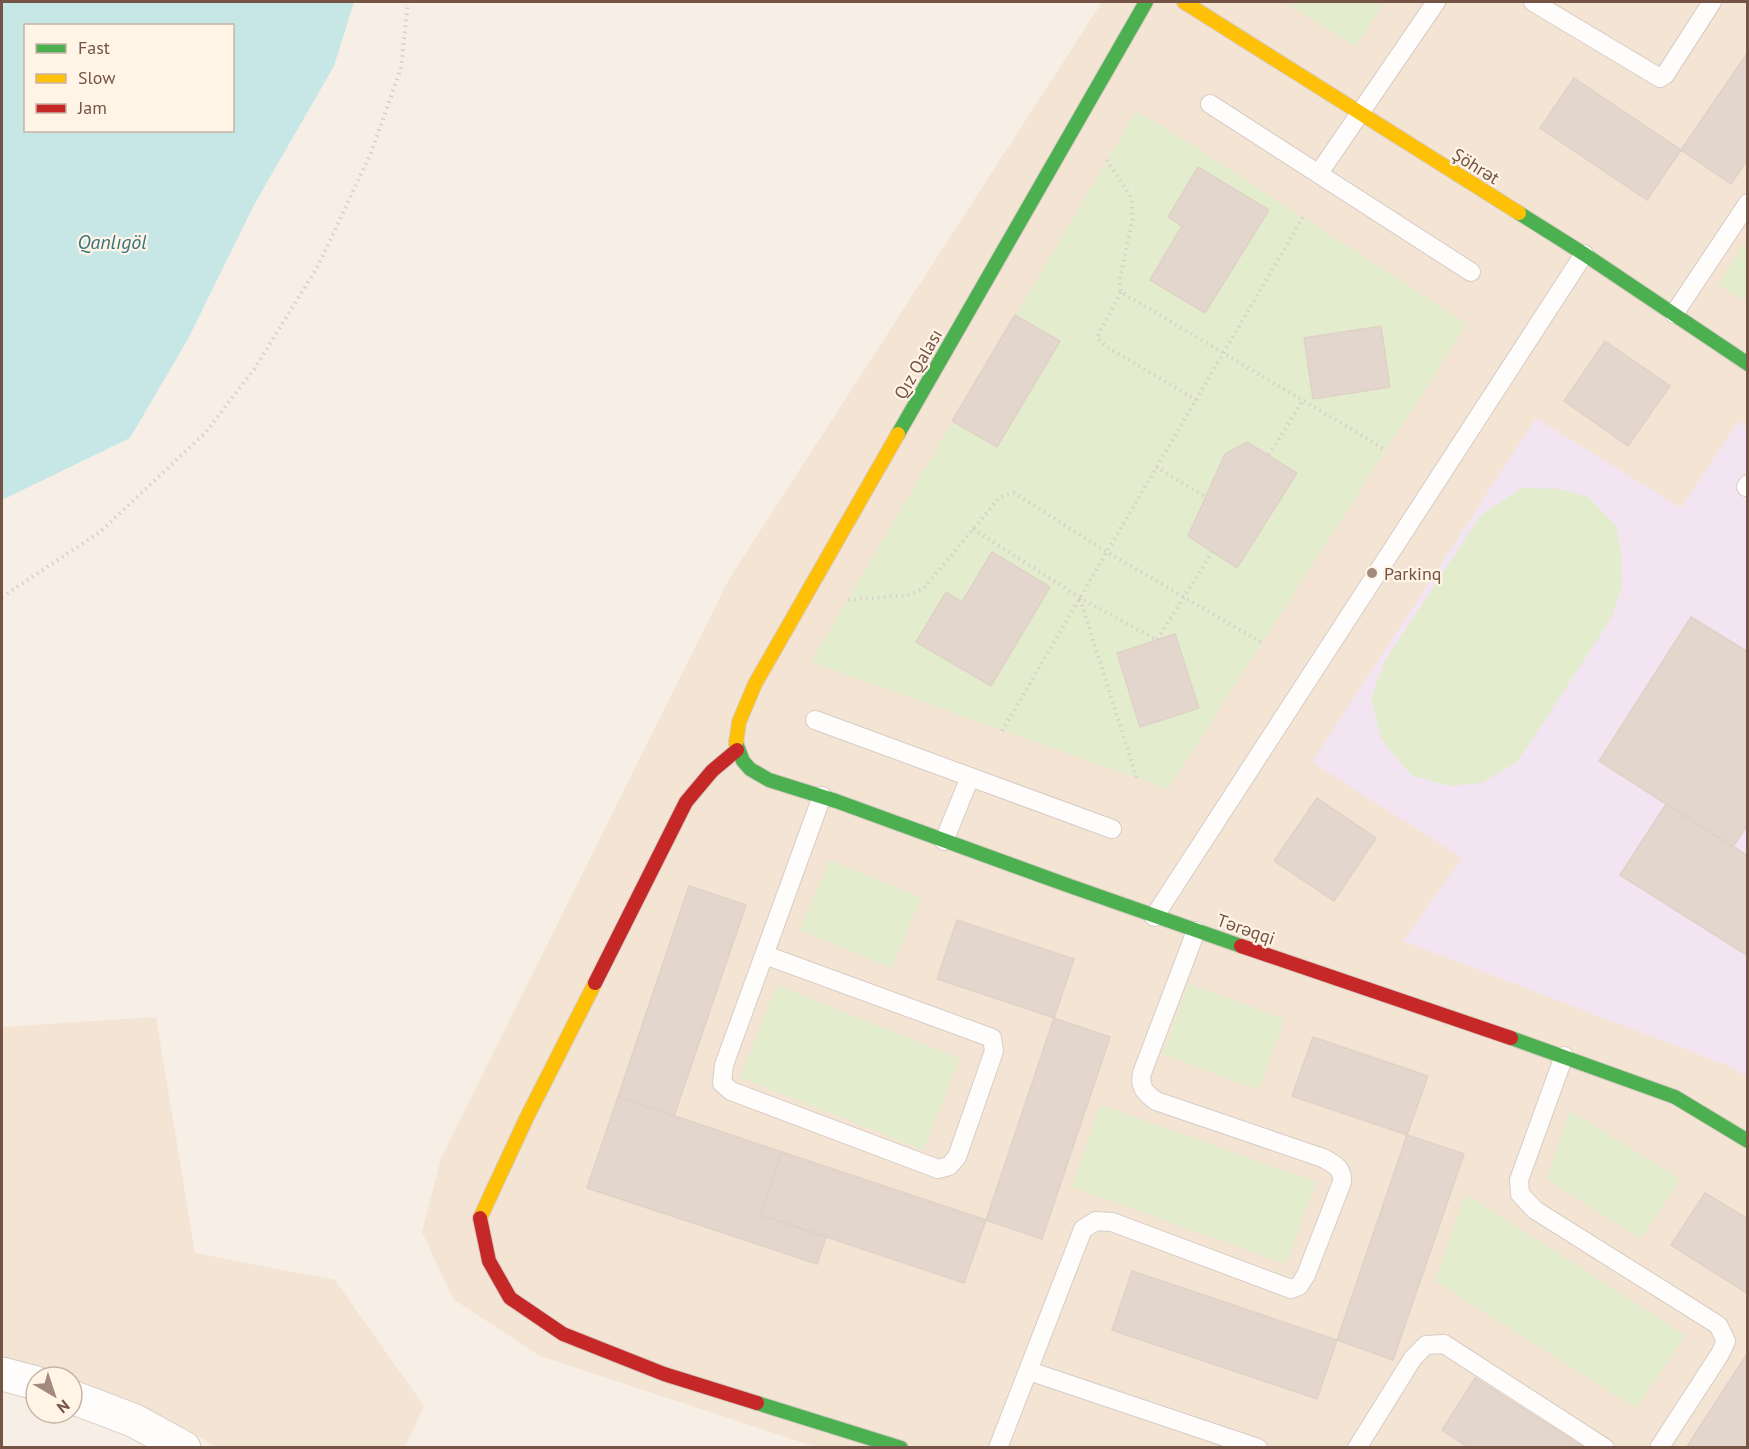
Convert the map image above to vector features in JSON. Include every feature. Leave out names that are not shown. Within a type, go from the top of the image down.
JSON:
[{"type":"street","name":"Qız Qalası","points":[[737,750],[737,729],[755,684],[1146,2]]},
{"type":"street","name":"Şöhrət","points":[[1184,2],[1584,254],[1748,364]]},
{"type":"street","name":"Tərəqqi","points":[[737,750],[754,772],[771,780],[822,796],[1196,932],[1564,1056],[1675,1097],[1748,1141]]},
{"type":"street","points":[[737,750],[712,771],[686,802],[527,1117],[479,1219],[489,1261],[510,1298],[563,1334],[664,1374],[901,1448]]},
{"type":"street","points":[[2,1374],[24,1380]]},
{"type":"street","points":[[84,1402],[135,1421],[184,1448]]},
{"type":"lane","points":[[1319,173],[1436,2]]},
{"type":"lane","points":[[1533,2],[1660,78],[1665,75],[1712,2]]},
{"type":"lane","points":[[1210,104],[1471,272]]},
{"type":"lane","points":[[1674,314],[1748,203]]},
{"type":"lane","points":[[1154,917],[1584,254]]},
{"type":"lane","points":[[814,720],[1112,829]]},
{"type":"lane","points":[[944,842],[970,777]]},
{"type":"lane","points":[[765,955],[992,1038],[994,1051],[957,1157],[948,1166],[938,1169],[731,1091],[722,1083],[724,1065],[822,796]]},
{"type":"lane","points":[[998,1448],[1083,1229],[1096,1221],[1112,1222],[1291,1289],[1299,1286],[1306,1275],[1342,1182],[1342,1174],[1338,1167],[1323,1158],[1156,1101],[1143,1089],[1140,1082],[1142,1073],[1196,932]]},
{"type":"lane","points":[[1564,1056],[1519,1180],[1520,1194],[1535,1210],[1718,1325],[1726,1341],[1720,1354],[1659,1448]]},
{"type":"lane","points":[[1357,1448],[1413,1358],[1426,1346],[1444,1344],[1605,1448]]},
{"type":"lane","points":[[1029,1371],[1258,1448]]},
{"type":"path","points":[[2,597],[100,532],[205,433],[255,368],[318,266],[371,153],[401,68],[408,2]]},
{"type":"path","points":[[1107,160],[1131,197],[1133,218],[1119,282],[1121,292],[1098,337],[1104,345],[1196,400]]},
{"type":"path","points":[[1002,731],[1303,217]]},
{"type":"path","points":[[1121,292],[1386,450]]},
{"type":"path","points":[[1269,455],[1303,400]]},
{"type":"path","points":[[1156,467],[1206,497]]},
{"type":"path","points":[[848,600],[908,596],[923,589],[1000,497],[1014,493],[1107,552],[1262,644]]},
{"type":"path","points":[[974,529],[1080,598],[1157,640],[1212,552]]},
{"type":"path","points":[[1080,598],[1137,778]]},
{"type":"shaded area","points":[[1102,2],[1747,2],[1747,1447],[816,1447],[540,1356],[453,1299],[422,1232],[441,1158],[729,579]]},
{"type":"shaded area","points":[[1536,418],[1681,508],[1738,421],[1747,426],[1747,1078],[1731,1067],[1403,941],[1462,858],[1312,762]]},
{"type":"shaded area","points":[[156,1017],[195,1253],[335,1280],[424,1406],[405,1447],[216,1447],[176,1423],[84,1388],[84,1365],[24,1365],[2,1357],[2,1027]]},
{"type":"green space","points":[[1284,2],[1384,2],[1356,46]]},
{"type":"green space","points":[[1136,112],[1164,127],[1467,324],[1168,789],[811,662]]},
{"type":"green space","points":[[1747,240],[1747,302],[1719,284]]},
{"type":"green space","points":[[1522,488],[1559,489],[1588,497],[1617,527],[1621,552],[1622,587],[1611,619],[1517,762],[1482,783],[1448,786],[1411,775],[1381,739],[1371,699],[1384,662],[1481,515]]},
{"type":"green space","points":[[830,860],[921,898],[891,968],[800,930]]},
{"type":"green space","points":[[1189,984],[1285,1019],[1258,1090],[1163,1054]]},
{"type":"green space","points":[[777,985],[960,1059],[923,1150],[740,1077]]},
{"type":"green space","points":[[1101,1105],[1316,1182],[1286,1264],[1072,1187]]},
{"type":"green space","points":[[1570,1111],[1680,1179],[1641,1239],[1547,1179]]},
{"type":"green space","points":[[1466,1194],[1685,1335],[1636,1408],[1435,1281]]},
{"type":"water","name":"Qanlıgöl","points":[[2,2],[354,2],[334,66],[254,205],[188,339],[130,438],[2,500]]},
{"type":"building","points":[[1748,52],[1748,159],[1731,184],[1681,150]]},
{"type":"building","points":[[1574,78],[1681,150],[1647,200],[1540,128]]},
{"type":"building","points":[[1198,167],[1269,210],[1205,313],[1150,280],[1182,226],[1168,217]]},
{"type":"building","points":[[1015,315],[1060,341],[997,447],[952,421]]},
{"type":"building","points":[[1381,326],[1390,387],[1313,399],[1304,338]]},
{"type":"building","points":[[1605,341],[1670,386],[1628,446],[1564,401]]},
{"type":"building","points":[[1247,442],[1297,473],[1237,568],[1188,536],[1225,454]]},
{"type":"building","points":[[992,552],[1050,587],[991,686],[916,642],[946,592],[962,602]]},
{"type":"building","points":[[1691,617],[1748,652],[1748,824],[1733,847],[1599,761]]},
{"type":"building","points":[[1175,634],[1199,708],[1140,727],[1117,653]]},
{"type":"building","points":[[1317,798],[1376,838],[1334,901],[1274,861]]},
{"type":"building","points":[[1666,804],[1748,856],[1748,956],[1620,875]]},
{"type":"building","points":[[689,886],[746,905],[674,1116],[618,1097]]},
{"type":"building","points":[[957,920],[1074,959],[1054,1018],[937,979]]},
{"type":"building","points":[[1054,1018],[1110,1037],[1042,1239],[986,1220]]},
{"type":"building","points":[[1313,1037],[1428,1076],[1407,1135],[1292,1096]]},
{"type":"building","points":[[618,1097],[782,1152],[761,1215],[826,1237],[817,1264],[587,1188]]},
{"type":"building","points":[[1407,1135],[1464,1154],[1393,1360],[1337,1340]]},
{"type":"building","points":[[782,1152],[986,1220],[964,1283],[761,1215]]},
{"type":"building","points":[[1705,1193],[1748,1219],[1748,1294],[1671,1245]]},
{"type":"building","points":[[1132,1271],[1337,1340],[1317,1399],[1112,1330]]},
{"type":"building","points":[[1748,1352],[1748,1448],[1686,1448]]},
{"type":"building","points":[[1475,1378],[1585,1448],[1469,1448],[1442,1430]]},
{"type":"traffic: fast","points":[[898,434],[1146,2]]},
{"type":"traffic: fast","points":[[1519,213],[1748,364]]},
{"type":"traffic: fast","points":[[736,743],[743,761],[750,769],[769,780],[836,801],[1241,946]]},
{"type":"traffic: fast","points":[[1511,1038],[1675,1097],[1748,1141]]},
{"type":"traffic: fast","points":[[757,1403],[901,1448]]},
{"type":"traffic: slow","points":[[1184,2],[1519,213]]},
{"type":"traffic: slow","points":[[736,743],[739,722],[755,684],[898,434]]},
{"type":"traffic: slow","points":[[480,1218],[527,1117],[595,983]]},
{"type":"traffic: jam","points":[[595,983],[686,802],[712,771],[737,750]]},
{"type":"traffic: jam","points":[[1241,946],[1511,1038]]},
{"type":"traffic: jam","points":[[480,1218],[489,1261],[510,1298],[563,1334],[664,1374],[757,1403]]},
{"type":"place","name":"Parkinq","points":[[1372,573]]}]
